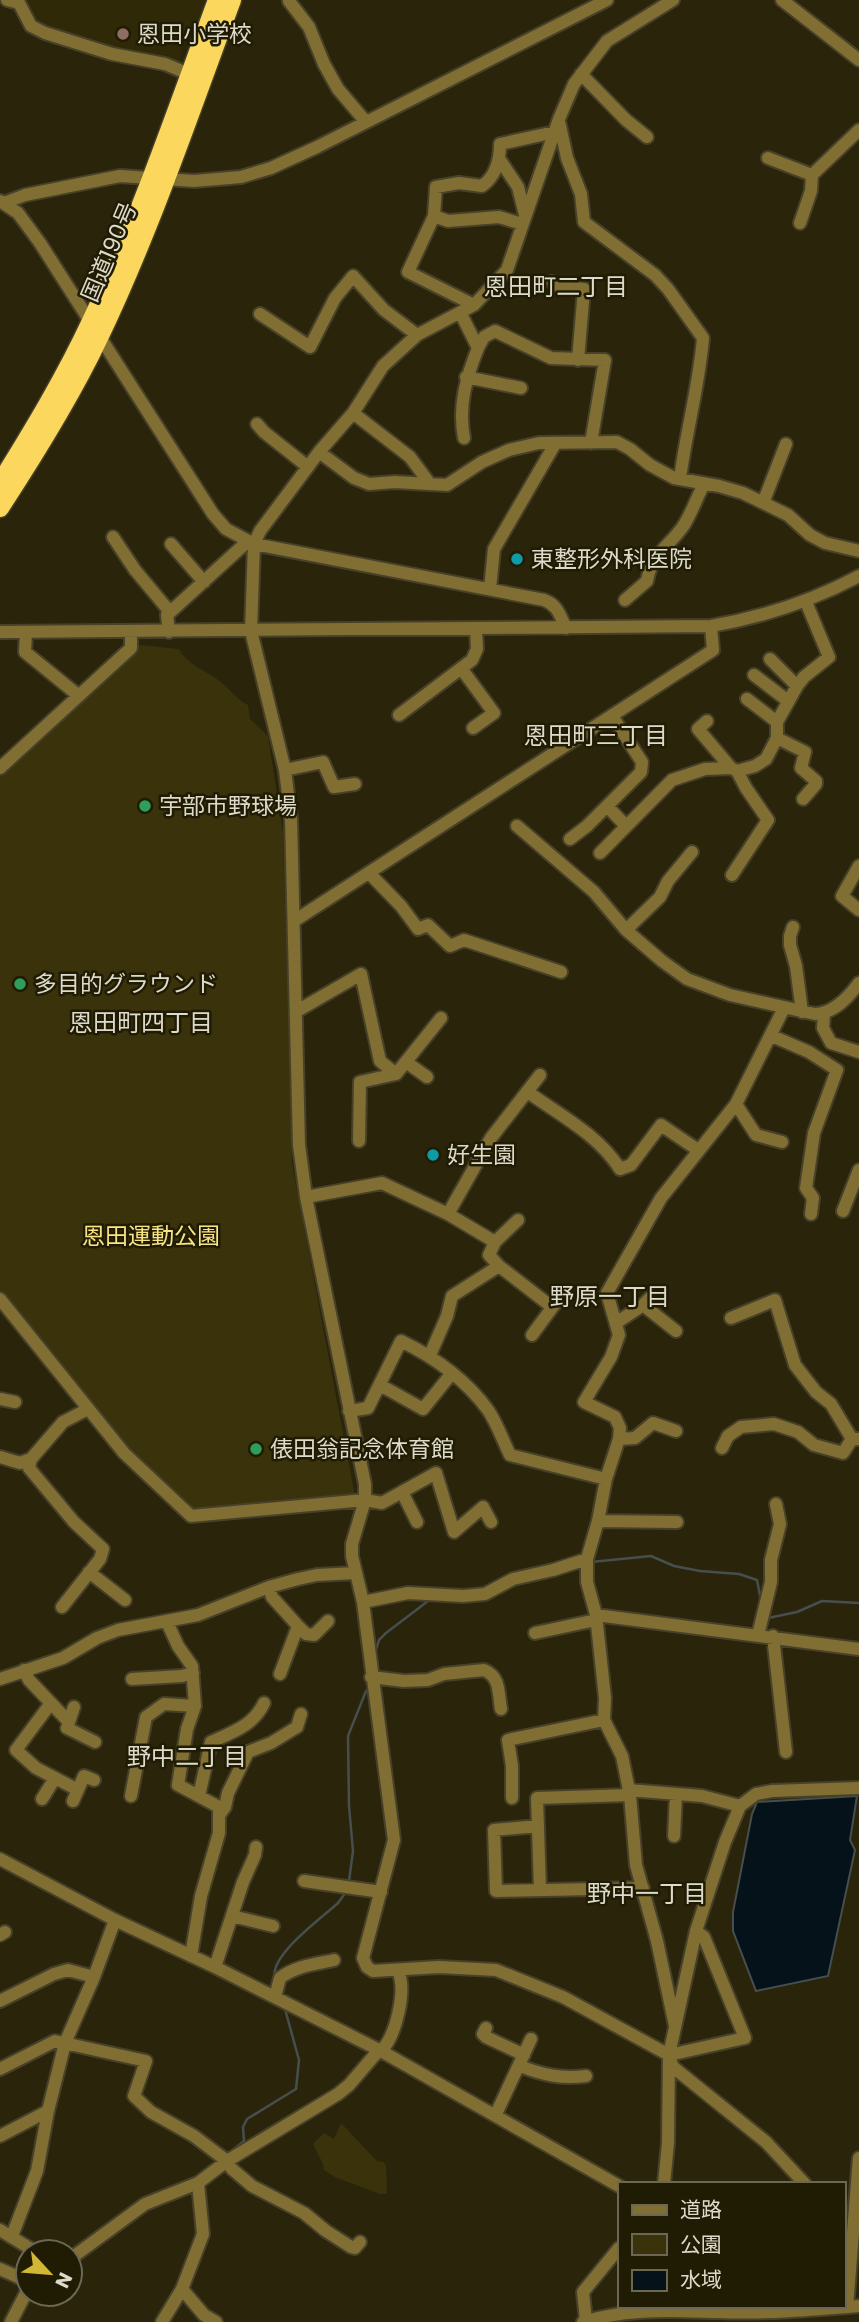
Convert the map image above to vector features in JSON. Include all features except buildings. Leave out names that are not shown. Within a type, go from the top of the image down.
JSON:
[{"type":"highway","name":"国道190号","points":[[159,178],[190,74],[218,0]]},
{"type":"highway","name":"国道190号","points":[[0,508],[40,447],[95,330],[232,0]]},
{"type":"highway","name":"国道190号","points":[[0,483],[95,330]]},
{"type":"street","points":[[7,0],[19,3],[31,26],[45,33],[112,54],[165,64],[190,74]]},
{"type":"street","points":[[2,202],[120,176],[194,181],[241,177],[271,168],[607,0]]},
{"type":"street","points":[[169,632],[167,615],[251,543],[319,452],[353,413],[383,366],[417,335],[474,305],[507,270],[559,119],[574,84],[607,41],[673,0]]},
{"type":"street","points":[[782,0],[859,60]]},
{"type":"street","points":[[289,1],[309,27],[338,89],[366,122]]},
{"type":"street","points":[[581,74],[626,120],[647,137]]},
{"type":"street","points":[[559,119],[567,158],[581,194],[584,222],[655,275],[704,338],[700,376],[680,479]]},
{"type":"street","points":[[800,223],[811,191],[812,175],[859,130]]},
{"type":"street","points":[[474,305],[408,272],[434,216],[436,187],[459,183],[482,186],[489,181],[500,160],[500,144],[555,132]]},
{"type":"street","points":[[768,158],[812,175]]},
{"type":"street","points":[[500,160],[518,187],[524,219]]},
{"type":"street","points":[[2,202],[18,213],[27,225],[213,514],[226,529],[251,543],[553,603],[566,628]]},
{"type":"street","points":[[434,216],[448,221],[499,217],[524,219]]},
{"type":"street","points":[[260,314],[310,347],[335,298],[353,276],[384,310],[417,335]]},
{"type":"street","points":[[552,282],[559,287],[584,289],[578,360]]},
{"type":"street","points":[[460,312],[478,348]]},
{"type":"street","points":[[464,438],[461,404],[466,377],[484,337],[495,331],[551,358],[605,360],[591,443]]},
{"type":"street","points":[[466,377],[521,388]]},
{"type":"street","points":[[353,413],[410,457],[430,484]]},
{"type":"street","points":[[257,424],[308,467]]},
{"type":"street","points":[[319,452],[354,478],[369,484],[395,482],[447,485],[482,462],[509,450],[539,443],[617,442],[650,466],[680,479],[730,489],[788,515],[810,535],[825,543],[859,551]]},
{"type":"street","points":[[490,589],[494,549],[555,444]]},
{"type":"street","points":[[763,503],[786,444]]},
{"type":"street","points":[[625,600],[647,580],[652,562],[683,526],[704,484]]},
{"type":"street","points":[[113,537],[135,570],[170,612]]},
{"type":"street","points":[[251,543],[251,632],[285,770],[291,818],[299,1145],[306,1197],[365,1484],[365,1500],[352,1544],[355,1573],[363,1602],[394,1840],[363,1958],[367,1967],[373,1971],[439,1967],[496,1970],[563,1997],[669,2055],[745,2038],[704,1937],[696,1931]]},
{"type":"street","points":[[171,544],[204,582]]},
{"type":"street","points":[[0,632],[251,632],[711,626],[745,620],[806,602],[859,576]]},
{"type":"street","points":[[600,853],[672,780],[705,769],[734,770],[755,766],[766,759],[777,738],[777,722],[797,686],[829,657],[806,602]]},
{"type":"street","points":[[294,921],[707,654],[713,649],[711,626]]},
{"type":"street","points":[[399,715],[472,660],[477,649],[476,629]]},
{"type":"street","points":[[26,632],[25,652],[79,696]]},
{"type":"street","points":[[0,768],[131,648],[131,632]]},
{"type":"street","points":[[770,659],[797,686]]},
{"type":"street","points":[[461,668],[494,713],[473,729]]},
{"type":"street","points":[[754,676],[788,701]]},
{"type":"street","points":[[747,699],[777,722]]},
{"type":"street","points":[[570,839],[641,772],[642,762],[612,716]]},
{"type":"street","points":[[707,721],[698,729],[734,770],[768,820],[732,875]]},
{"type":"street","points":[[777,738],[806,752],[801,768],[816,784],[803,799]]},
{"type":"street","points":[[285,770],[323,762],[334,787],[355,784]]},
{"type":"street","points":[[607,806],[626,826]]},
{"type":"street","points":[[517,826],[594,892],[626,930],[687,979],[730,995],[802,1012],[824,1014],[849,996],[859,983]]},
{"type":"street","points":[[626,930],[660,897],[668,880],[692,852]]},
{"type":"street","points":[[859,866],[842,896],[859,911]]},
{"type":"street","points":[[369,873],[401,906],[418,929],[428,925],[450,946],[464,940],[561,972]]},
{"type":"street","points":[[793,927],[790,945],[802,1012]]},
{"type":"street","points":[[296,1011],[361,974],[380,1061],[396,1074]]},
{"type":"street","points":[[675,2026],[636,1865],[629,1792],[622,1756],[604,1720],[606,1698],[596,1617],[587,1582],[587,1559],[606,1479],[620,1438],[620,1427],[615,1417],[584,1402],[611,1357],[619,1335],[607,1293],[661,1198],[736,1104],[784,1008]]},
{"type":"street","points":[[824,1014],[823,1028],[831,1043],[859,1052]]},
{"type":"street","points":[[359,1141],[360,1082],[396,1074],[440,1018]]},
{"type":"street","points":[[772,1036],[809,1052],[841,1071],[814,1133],[806,1188],[813,1198],[811,1214]]},
{"type":"street","points":[[407,1062],[427,1077]]},
{"type":"street","points":[[447,1214],[491,1138],[540,1075]]},
{"type":"street","points":[[532,1095],[593,1138],[612,1156],[620,1169],[631,1165],[661,1125],[698,1150]]},
{"type":"street","points":[[736,1104],[756,1135],[782,1142]]},
{"type":"street","points":[[843,1211],[859,1170]]},
{"type":"street","points":[[306,1197],[382,1183],[447,1214],[495,1242]]},
{"type":"street","points":[[518,1220],[495,1242],[489,1255],[499,1266],[556,1302],[532,1335]]},
{"type":"street","points":[[430,1355],[447,1317],[452,1296],[499,1266]]},
{"type":"street","points":[[616,1323],[653,1295]]},
{"type":"street","points":[[0,1299],[5,1316],[124,1453],[191,1516],[365,1500],[382,1503],[436,1473],[454,1532],[483,1507],[491,1522]]},
{"type":"street","points":[[722,1448],[728,1436],[741,1427],[774,1424],[798,1432],[814,1445],[843,1453],[856,1439],[831,1404],[816,1392],[795,1365],[775,1300],[731,1318]]},
{"type":"street","points":[[643,1305],[676,1331]]},
{"type":"street","points":[[349,1411],[368,1408],[401,1341],[430,1355],[488,1410],[510,1455],[606,1479]]},
{"type":"street","points":[[380,1385],[423,1409],[452,1373]]},
{"type":"street","points":[[0,1399],[15,1402]]},
{"type":"street","points":[[62,1607],[100,1559],[103,1549],[74,1522],[29,1468],[31,1459],[63,1422],[88,1409]]},
{"type":"street","points":[[620,1438],[635,1438],[653,1423],[676,1431]]},
{"type":"street","points":[[0,1457],[20,1463],[31,1459]]},
{"type":"street","points":[[402,1492],[417,1522]]},
{"type":"street","points":[[758,1635],[771,1582],[771,1560],[780,1524],[776,1504]]},
{"type":"street","points":[[598,1521],[677,1522]]},
{"type":"street","points":[[363,1602],[408,1593],[463,1596],[485,1594],[513,1579],[587,1559]]},
{"type":"street","points":[[89,1572],[125,1600]]},
{"type":"street","points":[[0,1679],[63,1658],[97,1638],[118,1630],[198,1615],[270,1587],[317,1575],[355,1573]]},
{"type":"street","points":[[270,1587],[272,1597],[306,1634],[314,1635],[328,1621]]},
{"type":"street","points":[[535,1633],[596,1617],[773,1636],[859,1649]]},
{"type":"street","points":[[167,1622],[178,1646],[192,1666],[193,1673],[195,1706],[187,1729],[178,1785],[219,1807],[220,1814],[219,1832],[201,1895],[191,1956]]},
{"type":"street","points":[[280,1674],[299,1626]]},
{"type":"street","points":[[773,1636],[786,1752]]},
{"type":"street","points":[[24,1670],[68,1721]]},
{"type":"street","points":[[371,1677],[404,1681],[428,1680],[444,1674],[484,1670],[504,1681],[501,1709]]},
{"type":"street","points":[[132,1679],[193,1673]]},
{"type":"street","points":[[51,1703],[16,1750],[75,1796],[84,1776],[94,1780]]},
{"type":"street","points":[[199,1796],[211,1742],[237,1731],[258,1716],[264,1703]]},
{"type":"street","points":[[131,1796],[146,1717],[164,1704],[195,1706]]},
{"type":"street","points":[[74,1707],[67,1728],[95,1742]]},
{"type":"street","points":[[220,1814],[248,1752],[271,1743],[297,1727],[300,1714]]},
{"type":"street","points":[[512,1798],[512,1766],[508,1740],[604,1720]]},
{"type":"street","points":[[42,1799],[55,1778]]},
{"type":"street","points":[[664,2182],[668,2143],[669,2055],[696,1931],[724,1842],[740,1806],[757,1794],[772,1791],[859,1788]]},
{"type":"street","points":[[540,1889],[537,1798],[629,1792],[702,1796],[740,1806]]},
{"type":"street","points":[[674,1836],[676,1794]]},
{"type":"street","points":[[538,1826],[494,1830],[496,1891],[643,1888]]},
{"type":"street","points":[[215,1967],[243,1882],[259,1853]]},
{"type":"street","points":[[0,1859],[115,1920],[380,2050],[618,2185]]},
{"type":"street","points":[[308,1885],[356,1887],[381,1892]]},
{"type":"street","points":[[232,1916],[273,1926]]},
{"type":"street","points":[[6,2233],[37,2171],[65,2043],[94,1978],[115,1920]]},
{"type":"street","points":[[275,1997],[280,1978],[285,1974],[307,1965],[334,1960]]},
{"type":"street","points":[[0,2001],[54,1974],[68,1970],[94,1978]]},
{"type":"street","points":[[84,2249],[145,2204],[198,2183],[227,2161],[349,2085],[389,2040],[398,2014],[402,1986],[398,1971]]},
{"type":"street","points":[[481,2034],[541,2074],[564,2079],[586,2076]]},
{"type":"street","points":[[496,2114],[531,2039]]},
{"type":"street","points":[[0,2068],[55,2041],[146,2061],[134,2096],[151,2112],[194,2136],[227,2161],[232,2169],[252,2186],[304,2213],[351,2248],[355,2248],[360,2242]]},
{"type":"street","points":[[669,2055],[673,2067],[751,2129],[803,2182]]},
{"type":"street","points":[[0,2136],[48,2111]]},
{"type":"street","points":[[859,2158],[850,2306],[859,2316]]},
{"type":"street","points":[[162,2322],[182,2289],[203,2234],[198,2183]]},
{"type":"street","points":[[845,2226],[853,2234]]},
{"type":"street","points":[[618,2249],[583,2292],[584,2322],[662,2309],[719,2312],[806,2308]]},
{"type":"street","points":[[182,2289],[204,2315],[216,2322]]},
{"type":"street","points":[[0,2320],[8,2322]]},
{"type":"shaded area","name":"恩田小学校","points":[[20,0],[206,0],[196,27],[187,35],[180,54],[180,65],[115,52],[31,22]]},
{"type":"green space","name":"恩田運動公園","points":[[139,645],[179,649],[188,660],[248,705],[250,719],[268,736],[283,833],[292,1164],[355,1496],[193,1511],[133,1455],[0,1290],[0,777]]},
{"type":"green space","points":[[341,2123],[377,2161],[386,2165],[387,2194],[380,2194],[335,2177],[324,2170],[313,2144],[324,2133],[334,2139]]},
{"type":"water","points":[[857,1796],[850,1840],[855,1850],[828,1976],[756,1991],[733,1931],[733,1912],[752,1814],[757,1802]]},
{"type":"waterway","points":[[591,1562],[651,1556],[674,1566],[739,1574],[757,1580],[761,1601]]},
{"type":"waterway","points":[[375,1653],[379,1640],[386,1633],[432,1598]]},
{"type":"waterway","points":[[768,1618],[797,1612],[822,1601],[859,1603]]},
{"type":"waterway","points":[[349,1881],[353,1851],[348,1736],[366,1691]]},
{"type":"waterway","points":[[275,1979],[275,1970],[288,1949],[338,1903],[346,1892]]},
{"type":"waterway","points":[[230,2152],[244,2141],[243,2127],[247,2119],[296,2089],[299,2060],[285,2009]]},
{"type":"place","name":"恩田小学校","points":[[123,34]]},
{"type":"place","name":"東整形外科医院","points":[[517,559]]},
{"type":"place","name":"宇部市野球場","points":[[145,806]]},
{"type":"place","name":"多目的グラウンド","points":[[20,984]]},
{"type":"place","name":"好生園","points":[[433,1155]]},
{"type":"place","name":"俵田翁記念体育館","points":[[256,1449]]},
{"type":"district","name":"恩田町二丁目","points":[[556,287]]},
{"type":"district","name":"恩田町三丁目","points":[[596,736]]},
{"type":"district","name":"恩田町四丁目","points":[[141,1023]]},
{"type":"district","name":"野原一丁目","points":[[610,1297]]},
{"type":"district","name":"野中二丁目","points":[[187,1757]]},
{"type":"district","name":"野中一丁目","points":[[647,1894]]}]
